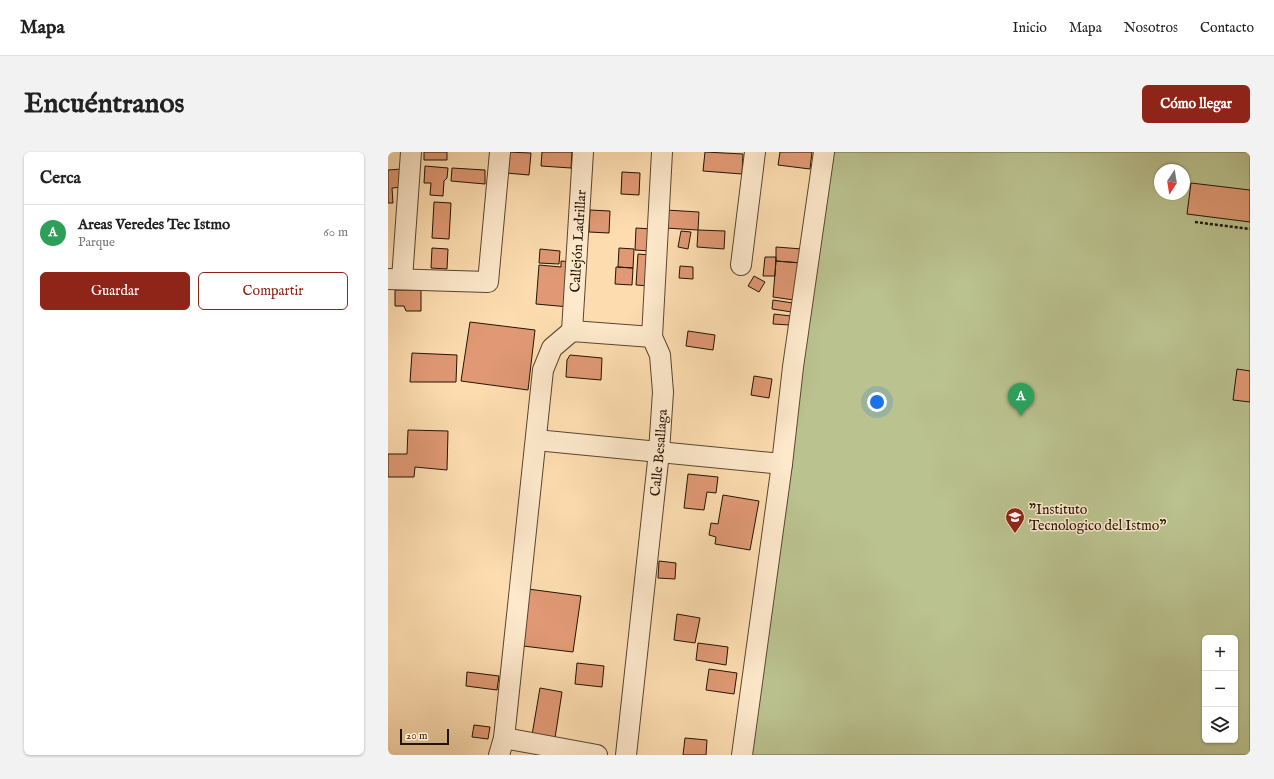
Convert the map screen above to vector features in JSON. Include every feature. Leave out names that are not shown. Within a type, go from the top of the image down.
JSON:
[{"type":"street","points":[[411,152],[395,279],[488,282],[500,152]]},
{"type":"street","name":"Callejón Ladrillar","points":[[572,331],[583,152]]},
{"type":"street","name":"Calle Besallaga","points":[[626,755],[659,452],[663,392],[660,355],[652,336],[662,152]]},
{"type":"street","points":[[741,265],[755,152]]},
{"type":"street","points":[[742,755],[782,464],[793,366],[824,152]]},
{"type":"street","points":[[598,755],[502,746],[543,370],[552,348],[572,331],[652,336]]},
{"type":"street","points":[[536,440],[782,464]]},
{"type":"path","points":[[1195,222],[1250,229]]},
{"type":"green space","name":"\"Instituto Tecnologico del Istmo\"","points":[[830,152],[1250,152],[1250,755],[744,755]]},
{"type":"building","points":[[424,152],[447,152],[447,160],[424,160]]},
{"type":"building","points":[[507,152],[531,153],[529,175],[506,173]]},
{"type":"building","points":[[542,152],[572,152],[571,168],[541,166]]},
{"type":"building","points":[[705,152],[743,154],[742,174],[703,171]]},
{"type":"building","points":[[780,152],[812,152],[810,169],[778,165]]},
{"type":"building","points":[[425,166],[448,168],[447,178],[444,181],[443,196],[430,195],[431,183],[424,183]]},
{"type":"building","points":[[452,168],[485,170],[485,184],[451,181]]},
{"type":"building","points":[[402,169],[404,187],[392,188],[393,203],[388,203],[388,170]]},
{"type":"building","points":[[622,172],[640,173],[639,195],[621,194]]},
{"type":"building","points":[[1191,183],[1250,190],[1250,222],[1187,214]]},
{"type":"building","points":[[434,202],[451,203],[449,239],[432,238]]},
{"type":"building","points":[[590,210],[610,211],[609,233],[589,232]]},
{"type":"building","points":[[666,210],[699,212],[698,230],[665,228]]},
{"type":"building","points":[[636,228],[652,229],[651,251],[635,250]]},
{"type":"building","points":[[698,230],[725,231],[724,249],[697,247]]},
{"type":"building","points":[[681,231],[691,232],[688,249],[678,247]]},
{"type":"building","points":[[776,247],[802,249],[801,263],[776,261]]},
{"type":"building","points":[[432,248],[448,249],[447,269],[431,268]]},
{"type":"building","points":[[619,248],[634,249],[633,268],[618,267]]},
{"type":"building","points":[[540,249],[560,251],[559,264],[539,263]]},
{"type":"building","points":[[638,254],[650,255],[649,286],[636,285]]},
{"type":"building","points":[[765,257],[776,257],[775,276],[763,276]]},
{"type":"building","points":[[561,261],[573,262],[569,307],[536,304],[539,265],[561,267]]},
{"type":"building","points":[[776,261],[801,263],[794,300],[773,297]]},
{"type":"building","points":[[680,266],[693,267],[693,279],[679,278]]},
{"type":"building","points":[[616,267],[633,268],[632,285],[615,284]]},
{"type":"building","points":[[754,276],[765,282],[759,292],[748,286]]},
{"type":"building","points":[[395,290],[421,290],[421,311],[406,311],[404,306],[395,306]]},
{"type":"building","points":[[773,300],[793,303],[792,312],[772,309]]},
{"type":"building","points":[[774,314],[791,316],[790,325],[773,324]]},
{"type":"building","points":[[470,322],[535,330],[528,390],[461,381]]},
{"type":"building","points":[[688,331],[715,335],[713,350],[686,346]]},
{"type":"building","points":[[412,353],[457,355],[456,382],[410,382]]},
{"type":"building","points":[[570,355],[602,358],[601,380],[566,377],[567,360]]},
{"type":"building","points":[[1237,369],[1250,371],[1250,402],[1233,400]]},
{"type":"building","points":[[754,376],[772,379],[769,398],[751,395]]},
{"type":"building","points":[[408,430],[448,431],[447,470],[415,467],[414,477],[388,477],[388,454],[407,454]]},
{"type":"building","points":[[688,474],[718,477],[716,493],[707,492],[704,510],[684,508]]},
{"type":"building","points":[[723,495],[759,501],[750,550],[715,544],[716,537],[709,535],[711,523],[718,524]]},
{"type":"building","points":[[659,561],[676,563],[675,579],[658,578]]},
{"type":"building","points":[[528,589],[581,596],[573,652],[523,646]]},
{"type":"building","points":[[677,614],[700,618],[695,643],[674,640]]},
{"type":"building","points":[[698,643],[728,647],[726,665],[696,660]]},
{"type":"building","points":[[577,663],[604,666],[602,687],[575,684]]},
{"type":"building","points":[[709,669],[737,673],[734,694],[706,690]]},
{"type":"building","points":[[467,672],[499,676],[497,690],[466,686]]},
{"type":"building","points":[[540,688],[562,692],[555,738],[532,735]]},
{"type":"building","points":[[474,725],[490,727],[488,739],[472,737]]},
{"type":"building","points":[[685,738],[707,740],[706,755],[683,755]]},
{"type":"place","name":"Areas Veredes Tec Istmo","points":[[1021,416]]},
{"type":"place","name":"\"Instituto Tecnologico del Istmo\"","points":[[1015,534]]}]
